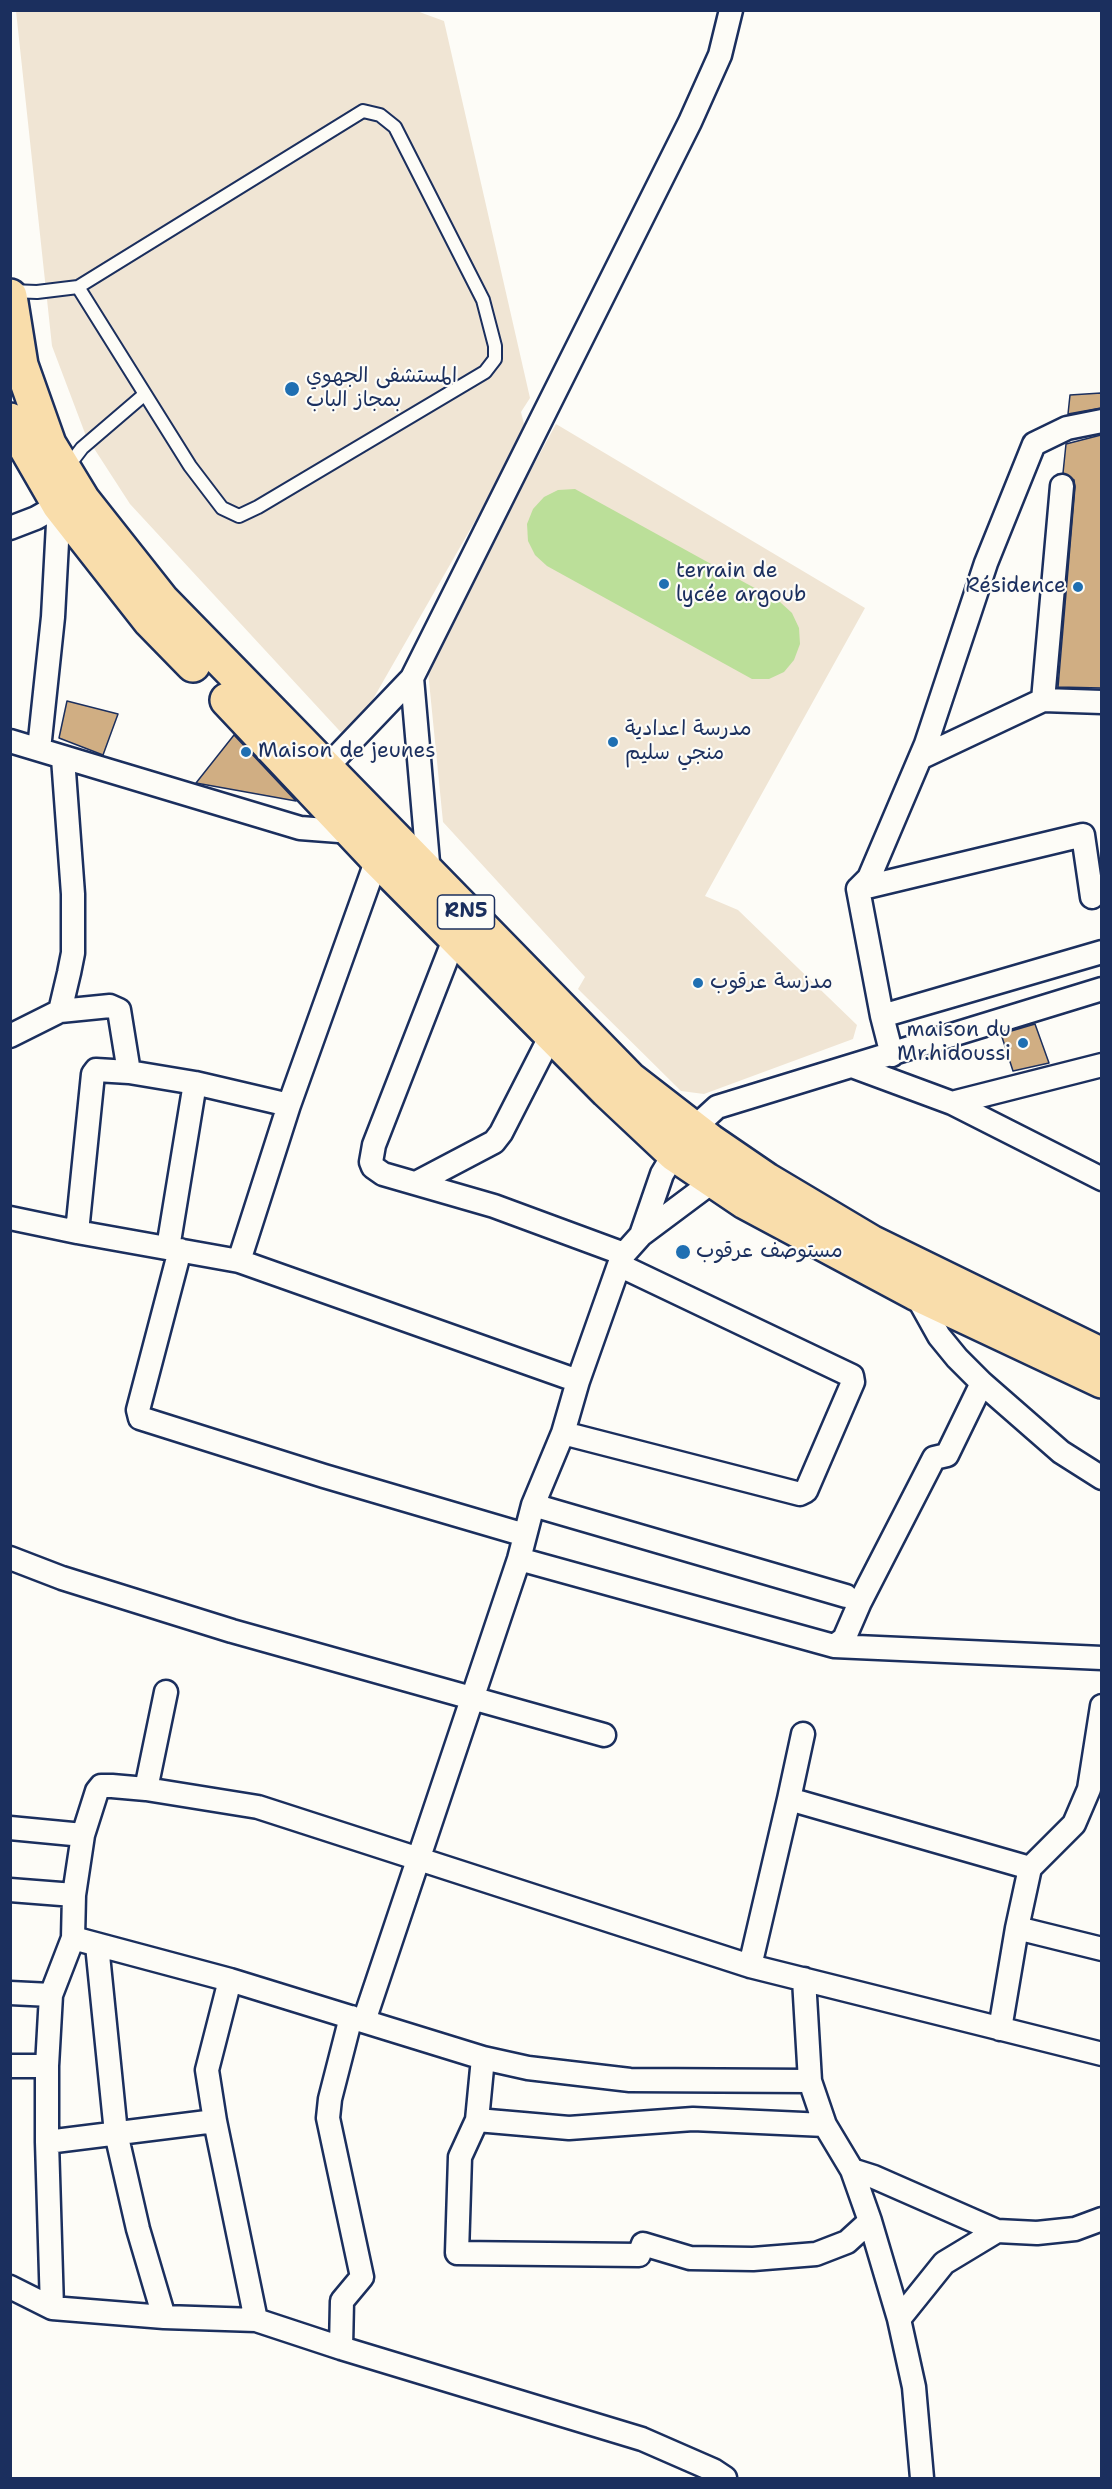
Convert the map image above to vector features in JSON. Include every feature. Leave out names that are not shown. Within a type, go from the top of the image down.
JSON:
[{"type":"main road","name":"RN5","points":[[10,296],[21,366],[49,444],[83,500],[162,600],[429,874],[533,998],[554,1036],[607,1091],[674,1154],[712,1182],[915,1293],[1101,1381]]},
{"type":"main road","name":"RN5","points":[[10,420],[58,504],[150,621],[377,859],[455,937],[693,1129],[767,1180],[871,1242],[1101,1355]]},
{"type":"street","points":[[327,767],[412,678],[690,122],[720,55],[731,10]]},
{"type":"street","points":[[858,890],[869,878],[920,758],[986,563],[1034,444],[1067,428],[1101,421]]},
{"type":"street","points":[[1043,700],[1062,486]]},
{"type":"street","points":[[10,528],[36,518],[58,504]]},
{"type":"street","points":[[39,749],[53,617],[58,504]]},
{"type":"street","points":[[412,678],[429,874]]},
{"type":"street","points":[[920,758],[1043,700],[1101,702]]},
{"type":"street","points":[[10,741],[300,828],[352,832]]},
{"type":"street","points":[[60,1011],[73,953],[73,894],[63,758]]},
{"type":"street","points":[[858,890],[1083,835],[1094,858],[1092,897]]},
{"type":"street","points":[[239,1261],[289,1105],[377,859]]},
{"type":"street","points":[[858,890],[882,1016],[892,1055]]},
{"type":"street","points":[[455,937],[374,1145],[371,1162],[373,1167],[383,1174],[418,1182],[494,1206],[622,1259],[852,1376],[853,1382],[806,1491],[800,1494],[563,1433]]},
{"type":"street","points":[[882,1016],[1101,952]]},
{"type":"street","points":[[693,1129],[717,1107],[1101,989]]},
{"type":"street","points":[[10,1036],[60,1011],[110,1006],[118,1010],[129,1072]]},
{"type":"street","points":[[418,1182],[494,1142],[501,1133],[546,1045],[554,1036]]},
{"type":"street","points":[[952,1103],[1101,1065]]},
{"type":"street","points":[[852,1066],[952,1103],[1101,1179]]},
{"type":"street","points":[[77,1232],[93,1074],[96,1070],[129,1072],[195,1083],[289,1105]]},
{"type":"street","points":[[195,1083],[174,1249],[138,1410],[140,1418],[324,1476],[525,1535]]},
{"type":"street","points":[[641,1235],[662,1174],[674,1154]]},
{"type":"street","points":[[341,2348],[342,2301],[362,2277],[328,2118],[330,2099],[358,2019],[420,1860],[519,1558],[533,1504],[563,1433],[578,1381],[622,1259],[641,1235],[712,1182]]},
{"type":"street","points":[[10,1218],[239,1261],[578,1381]]},
{"type":"street","points":[[915,1293],[939,1335],[957,1358],[982,1383],[1061,1452],[1101,1478]]},
{"type":"street","points":[[834,1646],[844,1639],[860,1602],[934,1458],[947,1455],[982,1383]]},
{"type":"street","points":[[533,1504],[846,1596]]},
{"type":"street","points":[[10,1558],[119,1597],[604,1735]]},
{"type":"street","points":[[519,1558],[834,1646],[1101,1658]]},
{"type":"street","points":[[146,1789],[166,1692]]},
{"type":"street","points":[[1000,2029],[1030,1868],[1074,1824],[1089,1789],[1101,1706]]},
{"type":"street","points":[[750,1966],[803,1734]]},
{"type":"street","points":[[52,2308],[47,2142],[47,2066],[51,1995],[73,1938],[74,1895],[83,1835],[93,1799],[101,1786],[146,1789],[258,1807],[750,1966],[1101,2054]]},
{"type":"street","points":[[789,1799],[1030,1868]]},
{"type":"street","points":[[10,1828],[83,1835]]},
{"type":"street","points":[[10,1890],[74,1895]]},
{"type":"street","points":[[1017,1928],[1101,1949]]},
{"type":"street","points":[[73,1938],[230,1980],[483,2058],[528,2068],[630,2080],[810,2081]]},
{"type":"street","points":[[97,1945],[116,2133],[138,2229],[164,2317]]},
{"type":"street","points":[[804,1979],[810,2081],[825,2125],[852,2170],[870,2221],[899,2319],[914,2387],[921,2478]]},
{"type":"street","points":[[230,1980],[207,2070],[215,2121],[256,2320]]},
{"type":"street","points":[[10,1993],[51,1995]]},
{"type":"street","points":[[483,2058],[477,2120],[460,2157],[457,2253],[639,2255],[643,2244],[690,2258],[753,2259],[816,2254],[848,2242],[870,2221]]},
{"type":"street","points":[[10,2067],[47,2066]]},
{"type":"street","points":[[477,2120],[570,2128],[693,2119],[825,2125]]},
{"type":"street","points":[[47,2142],[215,2121]]},
{"type":"street","points":[[852,2170],[874,2177],[997,2231],[1047,2232],[1075,2229],[1101,2219]]},
{"type":"street","points":[[899,2319],[944,2263],[997,2231]]},
{"type":"street","points":[[10,2287],[52,2308],[164,2317],[256,2320],[642,2439],[713,2470],[725,2478]]},
{"type":"lane","points":[[10,291],[37,292],[78,287],[363,111],[380,115],[395,127],[483,300],[495,346],[495,359],[485,372],[258,507],[239,516],[222,508],[190,466],[78,287]]},
{"type":"lane","points":[[65,471],[82,448],[145,394]]},
{"type":"shaded area","name":"المستشفى الجهوي بمجاز الباب","points":[[414,10],[444,21],[530,398],[521,412],[526,432],[349,741],[130,504],[86,436],[52,346],[16,11]]},
{"type":"shaded area","name":"مدرسة اعدادية منجي سليم","points":[[556,424],[865,608],[705,896],[738,910],[857,1025],[853,1039],[704,1094],[681,1091],[578,989],[585,977],[443,822],[427,661]]},
{"type":"green space","name":"terrain de lycée argoub","points":[[575,489],[780,602],[792,613],[799,628],[800,644],[794,660],[784,672],[769,679],[752,679],[547,566],[535,555],[528,541],[527,524],[533,509],[544,497],[558,490]]},
{"type":"building","points":[[1101,393],[1101,408],[1068,414],[1070,395]]},
{"type":"building","name":"Résidence","points":[[1101,435],[1101,688],[1058,687],[1075,487],[1074,480],[1063,473],[1066,444]]},
{"type":"building","points":[[67,701],[118,714],[103,755],[59,738]]},
{"type":"building","name":"Maison de jeunes","points":[[234,735],[296,801],[196,783]]},
{"type":"building","name":"maison du Mr.hidoussi","points":[[1035,1024],[1049,1063],[1013,1071],[1001,1034]]},
{"type":"place","name":"المستشفى الجهوي بمجاز الباب","points":[[292,389]]},
{"type":"place","name":"terrain de lycée argoub","points":[[664,584]]},
{"type":"place","name":"Résidence","points":[[1078,587]]},
{"type":"place","name":"مدرسة اعدادية منجي سليم","points":[[613,742]]},
{"type":"place","name":"Maison de jeunes","points":[[246,752]]},
{"type":"place","name":"مدزسة عرقوب","points":[[698,983]]},
{"type":"place","name":"maison du Mr.hidoussi","points":[[1023,1043]]},
{"type":"place","name":"مستوصف عرقوب","points":[[683,1252]]}]
